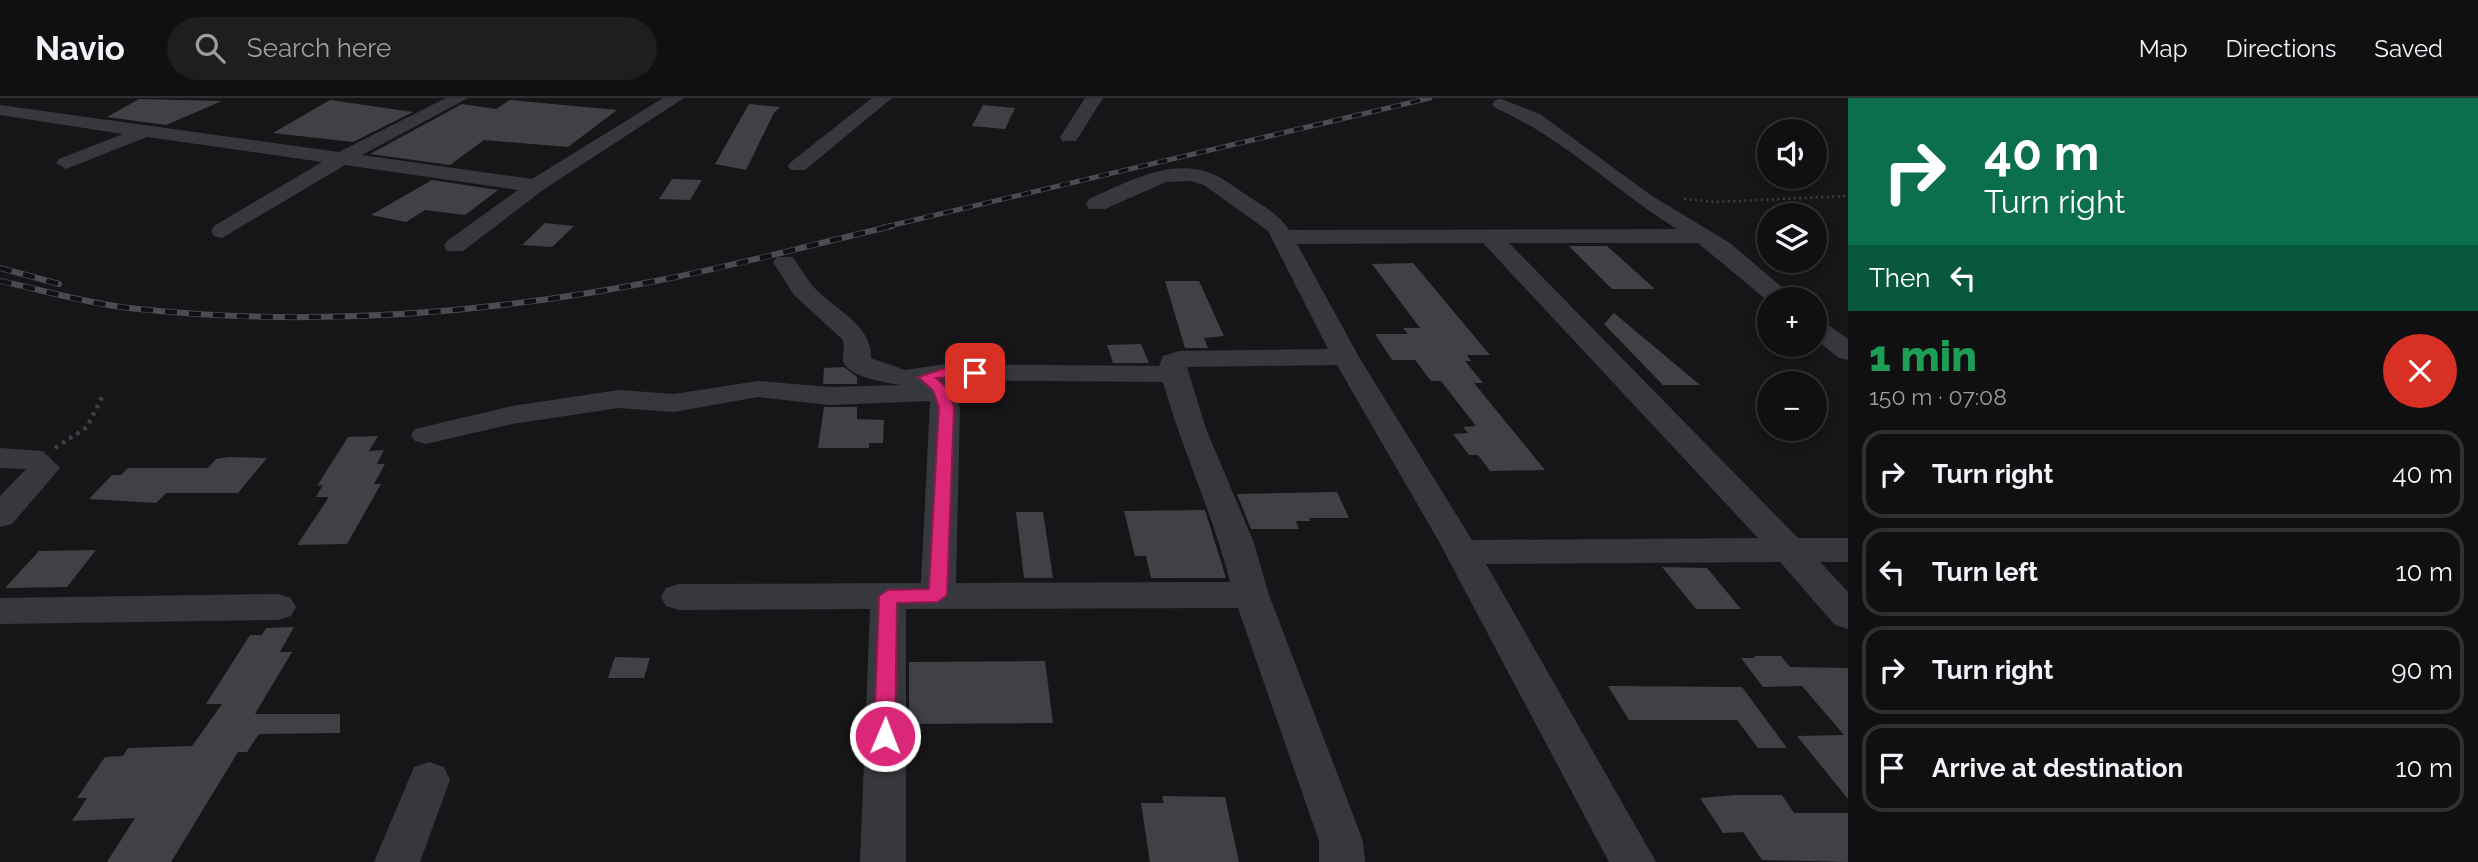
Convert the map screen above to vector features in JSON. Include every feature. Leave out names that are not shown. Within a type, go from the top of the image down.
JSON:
[{"type":"street","points":[[0,109],[28,98]]},
{"type":"street","points":[[222,231],[344,157],[459,98]]},
{"type":"street","points":[[455,246],[536,186],[675,98]]},
{"type":"street","points":[[798,166],[883,98]]},
{"type":"street","points":[[1069,137],[1094,98]]},
{"type":"street","points":[[1501,104],[1534,118],[1638,195],[1722,248],[1767,287]]},
{"type":"street","points":[[0,109],[143,132],[344,157],[536,186]]},
{"type":"street","points":[[66,163],[143,132]]},
{"type":"street","points":[[1097,204],[1145,182],[1170,175],[1193,175],[1207,178],[1264,215],[1283,237],[1346,357],[1461,551],[1633,862]]},
{"type":"street","points":[[1283,237],[1702,236]]},
{"type":"street","points":[[1490,237],[1848,615]]},
{"type":"street","points":[[785,262],[803,290],[853,335],[858,345],[857,362],[893,377],[934,386],[946,407],[938,595]]},
{"type":"street","points":[[1827,336],[1848,352]]},
{"type":"street","points":[[1342,862],[1341,841],[1251,595],[1237,543],[1191,429],[1173,362],[1179,359],[1346,357]]},
{"type":"street","points":[[426,435],[512,415],[619,400],[674,403],[758,389],[830,396],[930,393],[946,372],[1175,374]]},
{"type":"street","points":[[0,458],[32,458],[44,468],[0,516]]},
{"type":"street","points":[[1461,551],[1848,550]]},
{"type":"street","points":[[679,597],[1251,595]]},
{"type":"street","points":[[883,862],[888,596]]},
{"type":"street","points":[[0,611],[278,607]]},
{"type":"street","points":[[397,862],[429,780]]},
{"type":"path","points":[[1638,195],[1713,202],[1848,196]]},
{"type":"path","points":[[32,458],[72,440],[94,421],[104,393]]},
{"type":"building","points":[[139,99],[222,101],[166,125],[107,117]]},
{"type":"building","points":[[330,100],[413,112],[353,142],[273,133]]},
{"type":"building","points":[[510,100],[617,110],[568,147],[484,140],[450,165],[370,154],[462,104],[496,109]]},
{"type":"building","points":[[749,104],[780,107],[774,113],[746,170],[715,164]]},
{"type":"building","points":[[983,105],[1015,108],[1005,129],[972,126]]},
{"type":"building","points":[[672,179],[702,180],[690,200],[659,199]]},
{"type":"building","points":[[432,180],[498,190],[465,215],[425,210],[406,222],[371,215]]},
{"type":"building","points":[[545,223],[574,226],[552,247],[522,245]]},
{"type":"building","points":[[1569,246],[1607,246],[1655,289],[1612,289]]},
{"type":"building","points":[[1413,263],[1490,355],[1467,355],[1471,361],[1465,361],[1483,383],[1474,383],[1545,470],[1490,471],[1478,455],[1469,455],[1453,434],[1468,433],[1463,427],[1476,426],[1441,381],[1431,381],[1415,360],[1392,360],[1375,334],[1408,334],[1403,328],[1420,328],[1372,264]]},
{"type":"building","points":[[1165,281],[1199,281],[1224,336],[1204,338],[1208,348],[1185,348]]},
{"type":"building","points":[[1614,313],[1700,385],[1663,385],[1604,324]]},
{"type":"building","points":[[1141,344],[1149,363],[1113,363],[1107,345]]},
{"type":"building","points":[[844,367],[857,377],[857,384],[823,384],[824,368]]},
{"type":"building","points":[[824,407],[857,407],[857,419],[884,420],[883,443],[869,443],[869,448],[818,448]]},
{"type":"building","points":[[378,436],[369,451],[384,450],[377,464],[385,464],[374,484],[381,484],[347,544],[297,545],[329,497],[316,497],[323,485],[317,486],[348,437]]},
{"type":"building","points":[[267,458],[238,493],[166,493],[156,503],[89,499],[112,475],[121,475],[128,468],[208,468],[216,459]]},
{"type":"building","points":[[1337,492],[1349,518],[1309,518],[1311,521],[1296,521],[1299,529],[1251,529],[1237,494]]},
{"type":"building","points":[[1205,510],[1226,578],[1151,578],[1146,556],[1135,556],[1124,511]]},
{"type":"building","points":[[1016,512],[1043,512],[1053,578],[1024,578]]},
{"type":"building","points":[[96,550],[67,587],[5,588],[39,551]]},
{"type":"building","points":[[1662,567],[1707,568],[1741,609],[1696,609]]},
{"type":"building","points":[[294,627],[280,652],[292,652],[255,714],[340,714],[340,733],[259,734],[247,752],[238,752],[171,862],[107,862],[135,818],[72,821],[87,798],[77,798],[105,757],[123,756],[128,748],[192,746],[222,704],[206,704],[250,635],[262,635],[266,628]]},
{"type":"building","points":[[1754,656],[1781,656],[1790,667],[1848,668],[1848,799],[1797,736],[1844,735],[1802,686],[1763,687],[1741,658],[1755,658]]},
{"type":"building","points":[[615,657],[650,658],[644,678],[608,678]]},
{"type":"building","points":[[1045,661],[1053,723],[909,724],[909,662]]},
{"type":"building","points":[[1608,686],[1742,687],[1787,748],[1758,748],[1737,720],[1629,720]]},
{"type":"building","points":[[1782,795],[1794,813],[1848,813],[1848,862],[1762,860],[1743,832],[1723,833],[1700,798]]},
{"type":"building","points":[[1162,796],[1225,797],[1239,862],[1150,862],[1141,803],[1164,803]]},
{"type":"railway","points":[[885,227],[1430,98]]},
{"type":"railway","points":[[0,281],[113,306],[197,314],[265,317],[401,314],[537,301],[604,290],[699,272],[892,226]]},
{"type":"railway","points":[[0,268],[59,284]]},
{"type":"route","points":[[885,736],[888,596],[938,595],[946,407],[940,388],[925,377],[946,372],[975,373]]}]
